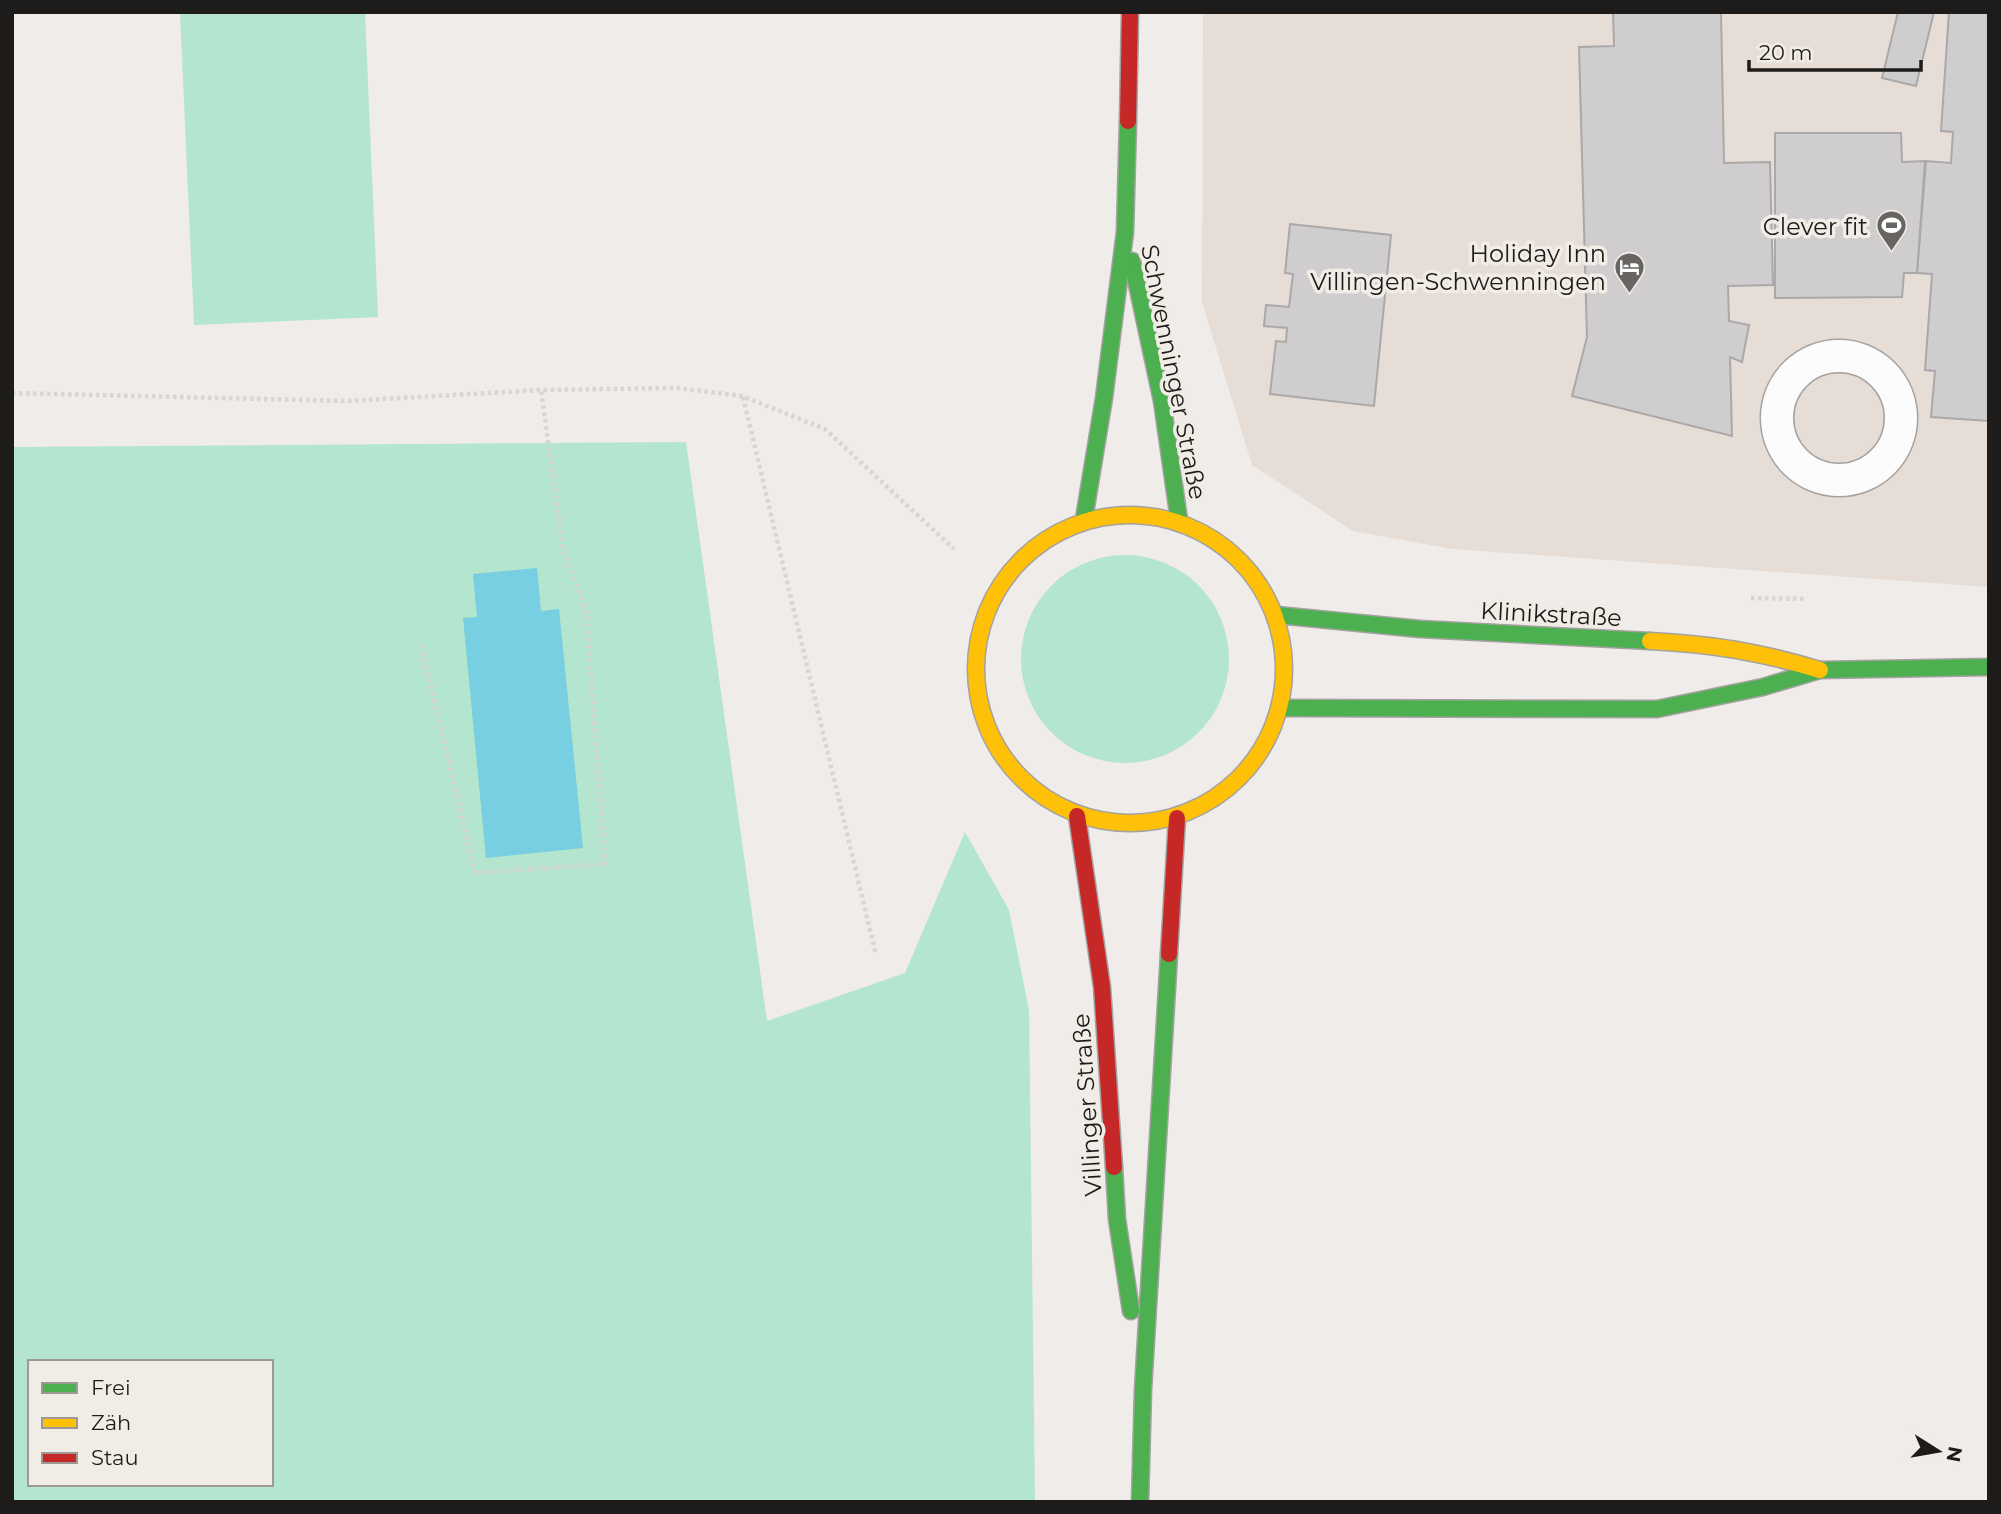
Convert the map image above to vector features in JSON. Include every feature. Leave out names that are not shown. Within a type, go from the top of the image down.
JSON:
[{"type":"main road","name":"Schwenninger Straße","points":[[1084,519],[1104,398],[1125,232],[1130,12]]},
{"type":"main road","name":"Schwenninger Straße","points":[[1125,232],[1162,401],[1178,520]]},
{"type":"main road","points":[[1084,519],[1178,520],[1220,541],[1254,574],[1277,615],[1285,661],[1281,708],[1259,756],[1223,794],[1177,818],[1077,816],[1034,793],[1001,757],[980,714],[973,666],[983,618],[1005,575],[1040,541],[1084,519]]},
{"type":"main road","name":"Klinikstraße","points":[[1277,615],[1420,629],[1707,645],[1770,655],[1820,670]]},
{"type":"main road","name":"Klinikstraße","points":[[1281,708],[1657,709],[1763,687],[1820,670],[1989,667]]},
{"type":"main road","name":"Villinger Straße","points":[[1077,816],[1102,987],[1117,1219],[1143,1390]]},
{"type":"main road","name":"Villinger Straße","points":[[1140,1502],[1143,1390],[1177,818]]},
{"type":"path","points":[[12,393],[348,401],[541,390],[677,388],[742,396],[825,429],[954,549]]},
{"type":"path","points":[[421,645],[475,873],[605,864],[586,610],[562,550],[541,390]]},
{"type":"path","points":[[742,396],[876,955]]},
{"type":"path","points":[[1743,598],[1806,600]]},
{"type":"shaded area","points":[[1203,12],[1989,12],[1989,587],[1452,549],[1353,531],[1252,465],[1202,302]]},
{"type":"green space","points":[[180,12],[365,12],[378,317],[194,325]]},
{"type":"green space","points":[[686,442],[767,1021],[905,973],[965,832],[1009,910],[1029,1010],[1035,1502],[12,1502],[12,447]]},
{"type":"green space","points":[[1125,555],[1165,562],[1199,585],[1222,619],[1229,659],[1222,699],[1199,733],[1165,756],[1125,763],[1085,756],[1051,733],[1028,699],[1021,659],[1028,619],[1051,585],[1085,562]]},
{"type":"water","points":[[537,568],[541,611],[559,609],[583,848],[486,858],[463,618],[477,617],[473,574]]},
{"type":"building","points":[[1613,12],[1721,12],[1724,163],[1770,162],[1773,285],[1728,286],[1729,321],[1749,325],[1742,362],[1730,357],[1732,436],[1572,396],[1587,337],[1579,47],[1614,46]]},
{"type":"building","points":[[1898,12],[1934,12],[1916,86],[1882,78]]},
{"type":"building","points":[[1949,12],[1989,13],[1989,421],[1931,417],[1935,371],[1925,370],[1932,274],[1917,273],[1926,161],[1951,163],[1953,132],[1941,131]]},
{"type":"building","points":[[1775,133],[1901,133],[1902,162],[1925,161],[1917,273],[1904,273],[1902,297],[1775,298]]},
{"type":"building","points":[[1290,224],[1391,235],[1374,406],[1270,394],[1276,341],[1286,342],[1287,328],[1264,326],[1266,305],[1289,307],[1293,274],[1285,273]]},
{"type":"traffic: fast","points":[[1084,519],[1104,398],[1125,232],[1128,121]]},
{"type":"traffic: fast","points":[[1132,261],[1162,401],[1179,520]]},
{"type":"traffic: fast","points":[[1277,615],[1420,629],[1650,641]]},
{"type":"traffic: fast","points":[[1281,708],[1657,709],[1763,687],[1820,670],[1989,667]]},
{"type":"traffic: fast","points":[[1140,1502],[1143,1390],[1169,954]]},
{"type":"traffic: fast","points":[[1114,1167],[1117,1219],[1131,1311]]},
{"type":"traffic: slow","points":[[1115,515],[1145,515],[1175,521],[1203,533],[1228,550],[1249,571],[1266,596],[1278,624],[1284,669],[1284,684],[1273,728],[1258,755],[1239,778],[1216,797],[1189,812],[1145,823],[1115,823],[1085,817],[1057,805],[1032,788],[1011,767],[994,742],[982,714],[976,684],[976,654],[982,624],[994,596],[1011,571],[1032,550],[1057,533],[1085,521],[1115,515]]},
{"type":"traffic: slow","points":[[1650,641],[1736,650],[1820,670]]},
{"type":"traffic: jam","points":[[1128,121],[1130,12]]},
{"type":"traffic: jam","points":[[1077,816],[1102,987],[1114,1167]]},
{"type":"traffic: jam","points":[[1169,954],[1177,818]]},
{"type":"place","name":"Clever fit","points":[[1891,253]]},
{"type":"place","name":"Holiday Inn Villingen-Schwenningen","points":[[1629,294]]}]
